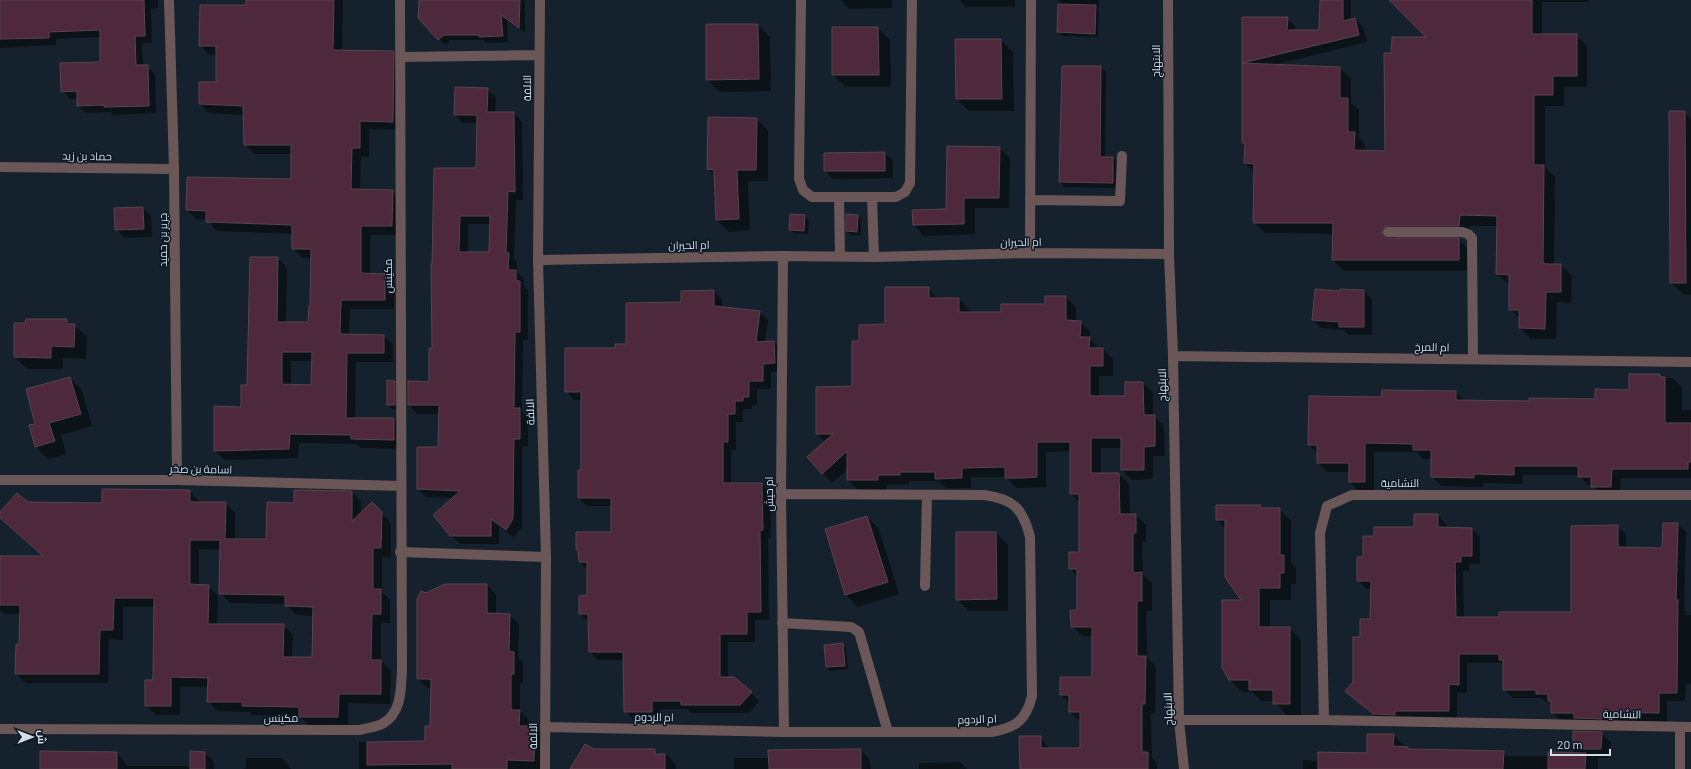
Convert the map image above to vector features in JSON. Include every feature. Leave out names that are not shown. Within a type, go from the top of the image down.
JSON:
[{"type":"street","name":"جرير بن حميد","points":[[169,0],[174,169],[177,480]]},
{"type":"street","name":"مكينس","points":[[0,729],[360,730],[381,724],[394,714],[401,693],[400,0]]},
{"type":"street","name":"الالفة","points":[[540,0],[538,260],[546,557],[545,769]]},
{"type":"street","points":[[801,0],[799,179],[804,190],[812,197],[896,197],[905,192],[910,183],[912,0]]},
{"type":"street","points":[[1030,253],[1031,0]]},
{"type":"street","name":"الابتهاج","points":[[1168,0],[1169,254],[1174,356],[1179,720],[1184,769]]},
{"type":"street","points":[[400,57],[539,55]]},
{"type":"street","points":[[1030,200],[1120,201],[1122,156]]},
{"type":"street","name":"حماد بن زيد","points":[[0,167],[174,169]]},
{"type":"street","points":[[839,197],[840,256]]},
{"type":"street","points":[[872,197],[874,257]]},
{"type":"street","points":[[1388,232],[1462,232],[1468,234],[1472,238],[1473,359]]},
{"type":"street","name":"ام الحيران","points":[[538,260],[783,256],[874,257],[1030,253],[1169,254]]},
{"type":"street","name":"ام حيش","points":[[783,256],[781,494],[784,732]]},
{"type":"street","name":"ام المرخ","points":[[1174,356],[1691,362]]},
{"type":"street","name":"اسامة بن صخر","points":[[0,480],[177,480],[401,486]]},
{"type":"street","name":"ام الردوم","points":[[546,727],[784,732],[991,732],[1007,729],[1019,722],[1028,710],[1032,696],[1030,537],[1026,520],[1014,504],[1001,497],[984,495],[781,494]]},
{"type":"street","points":[[925,586],[926,494]]},
{"type":"street","name":"النشامية","points":[[1324,720],[1320,533],[1327,506],[1352,495],[1691,495]]},
{"type":"street","points":[[400,552],[546,557]]},
{"type":"street","points":[[782,623],[851,627],[859,632],[888,732]]},
{"type":"street","name":"النشامية","points":[[1179,720],[1324,720],[1691,727]]},
{"type":"street","points":[[1680,727],[1680,769]]},
{"type":"building","points":[[0,0],[144,0],[145,36],[135,36],[136,65],[148,65],[149,106],[77,106],[77,91],[61,92],[60,63],[100,62],[100,30],[49,32],[49,38],[0,39]]},
{"type":"building","points":[[246,0],[334,0],[333,50],[394,51],[393,122],[360,121],[360,148],[352,148],[351,189],[393,190],[392,226],[361,226],[361,273],[385,274],[385,300],[341,300],[340,334],[384,335],[384,353],[347,353],[346,418],[394,418],[394,440],[351,439],[351,435],[290,434],[289,449],[214,451],[214,406],[241,407],[241,385],[247,385],[250,257],[278,257],[277,322],[308,322],[310,306],[311,249],[292,249],[292,225],[206,222],[206,211],[186,210],[187,177],[291,179],[291,145],[244,145],[243,106],[199,104],[199,82],[216,82],[216,46],[199,46],[200,5],[246,5]],"holes":[[[282,352],[312,352],[311,385],[282,384]]]},
{"type":"building","points":[[419,0],[520,0],[519,28],[501,15],[503,36],[479,37],[479,35],[444,35],[438,40],[418,18]]},
{"type":"building","points":[[1320,0],[1343,0],[1343,21],[1355,18],[1359,35],[1242,63],[1242,17],[1288,17],[1287,30],[1319,30]]},
{"type":"building","points":[[1389,0],[1532,0],[1532,34],[1577,34],[1577,76],[1553,76],[1553,95],[1534,95],[1534,165],[1544,165],[1543,262],[1545,264],[1561,264],[1561,292],[1546,292],[1545,329],[1519,328],[1519,310],[1509,310],[1509,275],[1496,274],[1497,216],[1460,215],[1459,226],[1388,226],[1382,229],[1383,236],[1388,238],[1459,238],[1459,260],[1332,260],[1333,223],[1253,223],[1254,164],[1244,163],[1245,143],[1242,143],[1242,63],[1340,67],[1340,98],[1348,98],[1348,132],[1355,132],[1354,150],[1385,151],[1384,53],[1391,53],[1392,37],[1426,37]]},
{"type":"building","points":[[1058,4],[1096,5],[1095,34],[1057,32]]},
{"type":"building","points":[[706,24],[758,24],[759,79],[706,80]]},
{"type":"building","points":[[832,27],[878,27],[879,75],[832,75]]},
{"type":"building","points":[[955,39],[1001,39],[1002,99],[956,99]]},
{"type":"building","points":[[1062,66],[1101,66],[1100,157],[1113,157],[1113,183],[1059,182]]},
{"type":"building","points":[[455,87],[488,88],[487,112],[514,112],[515,192],[508,191],[506,253],[509,253],[508,270],[516,270],[516,281],[520,281],[520,332],[515,332],[514,408],[520,408],[520,439],[514,439],[513,519],[506,530],[491,519],[491,536],[450,536],[433,515],[460,491],[417,489],[417,447],[438,447],[439,405],[408,405],[408,381],[429,382],[429,348],[432,349],[431,264],[434,168],[476,168],[477,115],[454,115]],"holes":[[[460,216],[490,216],[489,252],[459,252]]]},
{"type":"building","points":[[1669,111],[1685,111],[1686,283],[1670,283]]},
{"type":"building","points":[[708,117],[757,118],[756,170],[737,170],[739,219],[716,220],[714,170],[707,169]]},
{"type":"building","points":[[947,146],[1000,147],[999,198],[964,198],[964,224],[913,225],[912,210],[946,209]]},
{"type":"building","points":[[885,152],[885,171],[824,171],[824,153]]},
{"type":"building","points":[[143,207],[144,229],[115,230],[114,208]]},
{"type":"building","points":[[790,214],[805,215],[804,231],[789,230]]},
{"type":"building","points":[[846,214],[858,215],[857,232],[846,231]]},
{"type":"building","points":[[885,287],[929,287],[929,298],[959,298],[959,312],[1001,312],[1001,304],[1045,304],[1045,296],[1066,296],[1066,320],[1081,321],[1080,337],[1090,337],[1089,348],[1103,348],[1103,366],[1090,366],[1090,396],[1125,396],[1125,382],[1143,382],[1144,415],[1155,415],[1155,446],[1144,447],[1144,470],[1121,470],[1121,438],[1091,438],[1091,473],[1119,473],[1120,514],[1136,514],[1136,533],[1133,533],[1133,573],[1142,572],[1142,601],[1137,601],[1137,656],[1146,656],[1145,704],[1142,704],[1142,752],[1148,752],[1148,769],[1020,769],[1019,736],[1041,736],[1041,748],[1080,748],[1080,712],[1069,712],[1069,695],[1060,695],[1060,677],[1091,677],[1092,672],[1092,627],[1071,627],[1070,610],[1077,610],[1077,569],[1069,569],[1069,552],[1079,552],[1079,494],[1070,494],[1070,442],[1037,442],[1037,477],[1024,478],[1005,478],[1005,467],[962,468],[962,478],[935,479],[935,472],[900,472],[900,475],[878,475],[878,480],[847,480],[847,451],[822,474],[807,457],[833,434],[816,434],[816,387],[852,386],[852,341],[859,341],[859,325],[885,324]]},
{"type":"building","points":[[1315,289],[1340,291],[1340,289],[1364,290],[1364,327],[1339,327],[1339,322],[1312,320]]},
{"type":"building","points":[[714,290],[714,306],[760,311],[756,342],[774,341],[775,363],[763,364],[763,381],[749,381],[749,397],[743,397],[743,401],[735,401],[735,414],[728,414],[728,442],[723,442],[723,483],[762,483],[763,530],[760,530],[761,612],[747,612],[747,634],[720,634],[720,677],[734,677],[752,692],[740,705],[681,705],[681,701],[652,701],[652,712],[624,712],[623,652],[589,652],[588,614],[579,614],[579,596],[587,595],[587,562],[579,562],[578,550],[576,550],[576,532],[611,532],[611,498],[578,498],[578,470],[581,470],[581,392],[565,392],[565,348],[615,348],[615,344],[626,344],[626,303],[681,302],[681,291]]},
{"type":"building","points":[[26,319],[67,319],[67,324],[75,324],[74,347],[51,346],[51,358],[14,357],[14,323],[25,323]]},
{"type":"building","points":[[1629,374],[1660,374],[1660,377],[1665,377],[1665,423],[1691,423],[1691,462],[1688,462],[1688,469],[1612,469],[1611,487],[1591,487],[1591,477],[1578,477],[1578,466],[1514,466],[1514,475],[1474,474],[1474,478],[1431,477],[1431,450],[1413,450],[1413,444],[1365,443],[1365,482],[1349,482],[1349,463],[1317,463],[1317,445],[1308,445],[1309,396],[1381,397],[1382,390],[1456,391],[1456,400],[1529,401],[1529,398],[1595,399],[1595,389],[1629,390]]},
{"type":"building","points":[[70,377],[81,414],[49,423],[55,441],[35,447],[29,425],[35,424],[26,389]]},
{"type":"building","points":[[387,380],[395,381],[395,405],[387,405]]},
{"type":"building","points":[[102,489],[190,490],[190,502],[226,502],[225,539],[266,539],[267,502],[294,503],[294,490],[352,491],[352,521],[372,502],[382,512],[381,548],[373,548],[373,589],[381,589],[381,614],[372,614],[371,660],[381,660],[381,694],[339,694],[338,717],[299,717],[299,707],[242,706],[242,702],[207,702],[208,678],[171,677],[171,706],[145,706],[145,680],[153,680],[154,598],[114,598],[113,630],[100,630],[99,674],[15,674],[16,644],[19,644],[20,605],[0,605],[0,556],[43,556],[0,518],[0,512],[17,493],[28,502],[102,503]],"holes":[[[190,540],[220,540],[219,594],[285,595],[285,606],[313,607],[312,657],[283,657],[284,624],[208,624],[209,585],[190,584]]]},
{"type":"building","points":[[1216,505],[1261,505],[1261,508],[1280,508],[1280,555],[1284,555],[1284,573],[1280,573],[1280,588],[1259,588],[1259,627],[1290,627],[1290,704],[1273,704],[1273,690],[1249,690],[1249,680],[1229,680],[1222,668],[1222,600],[1241,600],[1225,577],[1225,520],[1216,520]]},
{"type":"building","points":[[1414,514],[1438,514],[1438,527],[1472,528],[1472,556],[1461,556],[1461,562],[1455,562],[1456,617],[1499,617],[1499,612],[1571,612],[1571,526],[1618,525],[1618,547],[1662,548],[1663,523],[1678,523],[1676,600],[1678,600],[1677,693],[1659,693],[1659,713],[1602,712],[1602,719],[1574,718],[1574,713],[1551,713],[1551,701],[1548,701],[1548,694],[1536,694],[1536,690],[1503,690],[1503,660],[1499,660],[1499,654],[1459,654],[1459,685],[1449,684],[1449,711],[1395,711],[1395,715],[1373,714],[1345,691],[1353,682],[1353,637],[1360,637],[1360,619],[1370,619],[1371,581],[1357,581],[1357,557],[1363,557],[1363,536],[1374,536],[1374,527],[1414,527]]},
{"type":"building","points":[[867,516],[888,582],[845,595],[825,529]]},
{"type":"building","points":[[956,532],[996,532],[997,599],[956,600]]},
{"type":"building","points":[[445,584],[487,584],[487,613],[510,614],[509,651],[514,652],[514,674],[511,674],[511,710],[520,710],[519,726],[535,726],[534,761],[507,760],[507,769],[452,769],[452,764],[367,765],[367,742],[425,741],[425,726],[430,726],[431,679],[417,679],[417,599],[421,591],[426,593]]},
{"type":"building","points":[[843,643],[845,666],[826,667],[824,645]]},
{"type":"building","points":[[1573,731],[1602,732],[1601,749],[1573,749]]},
{"type":"building","points":[[1367,734],[1394,734],[1393,746],[1408,747],[1408,749],[1504,751],[1503,769],[1318,769],[1318,752],[1367,753]]},
{"type":"building","points":[[585,744],[594,749],[655,749],[655,754],[665,754],[665,769],[570,769]]},
{"type":"building","points":[[861,749],[861,769],[769,769],[768,750]]},
{"type":"building","points":[[40,751],[117,752],[117,769],[40,769]]},
{"type":"building","points":[[190,751],[205,752],[205,769],[190,769]]},
{"type":"building","points":[[1548,752],[1586,753],[1585,769],[1548,769]]}]
